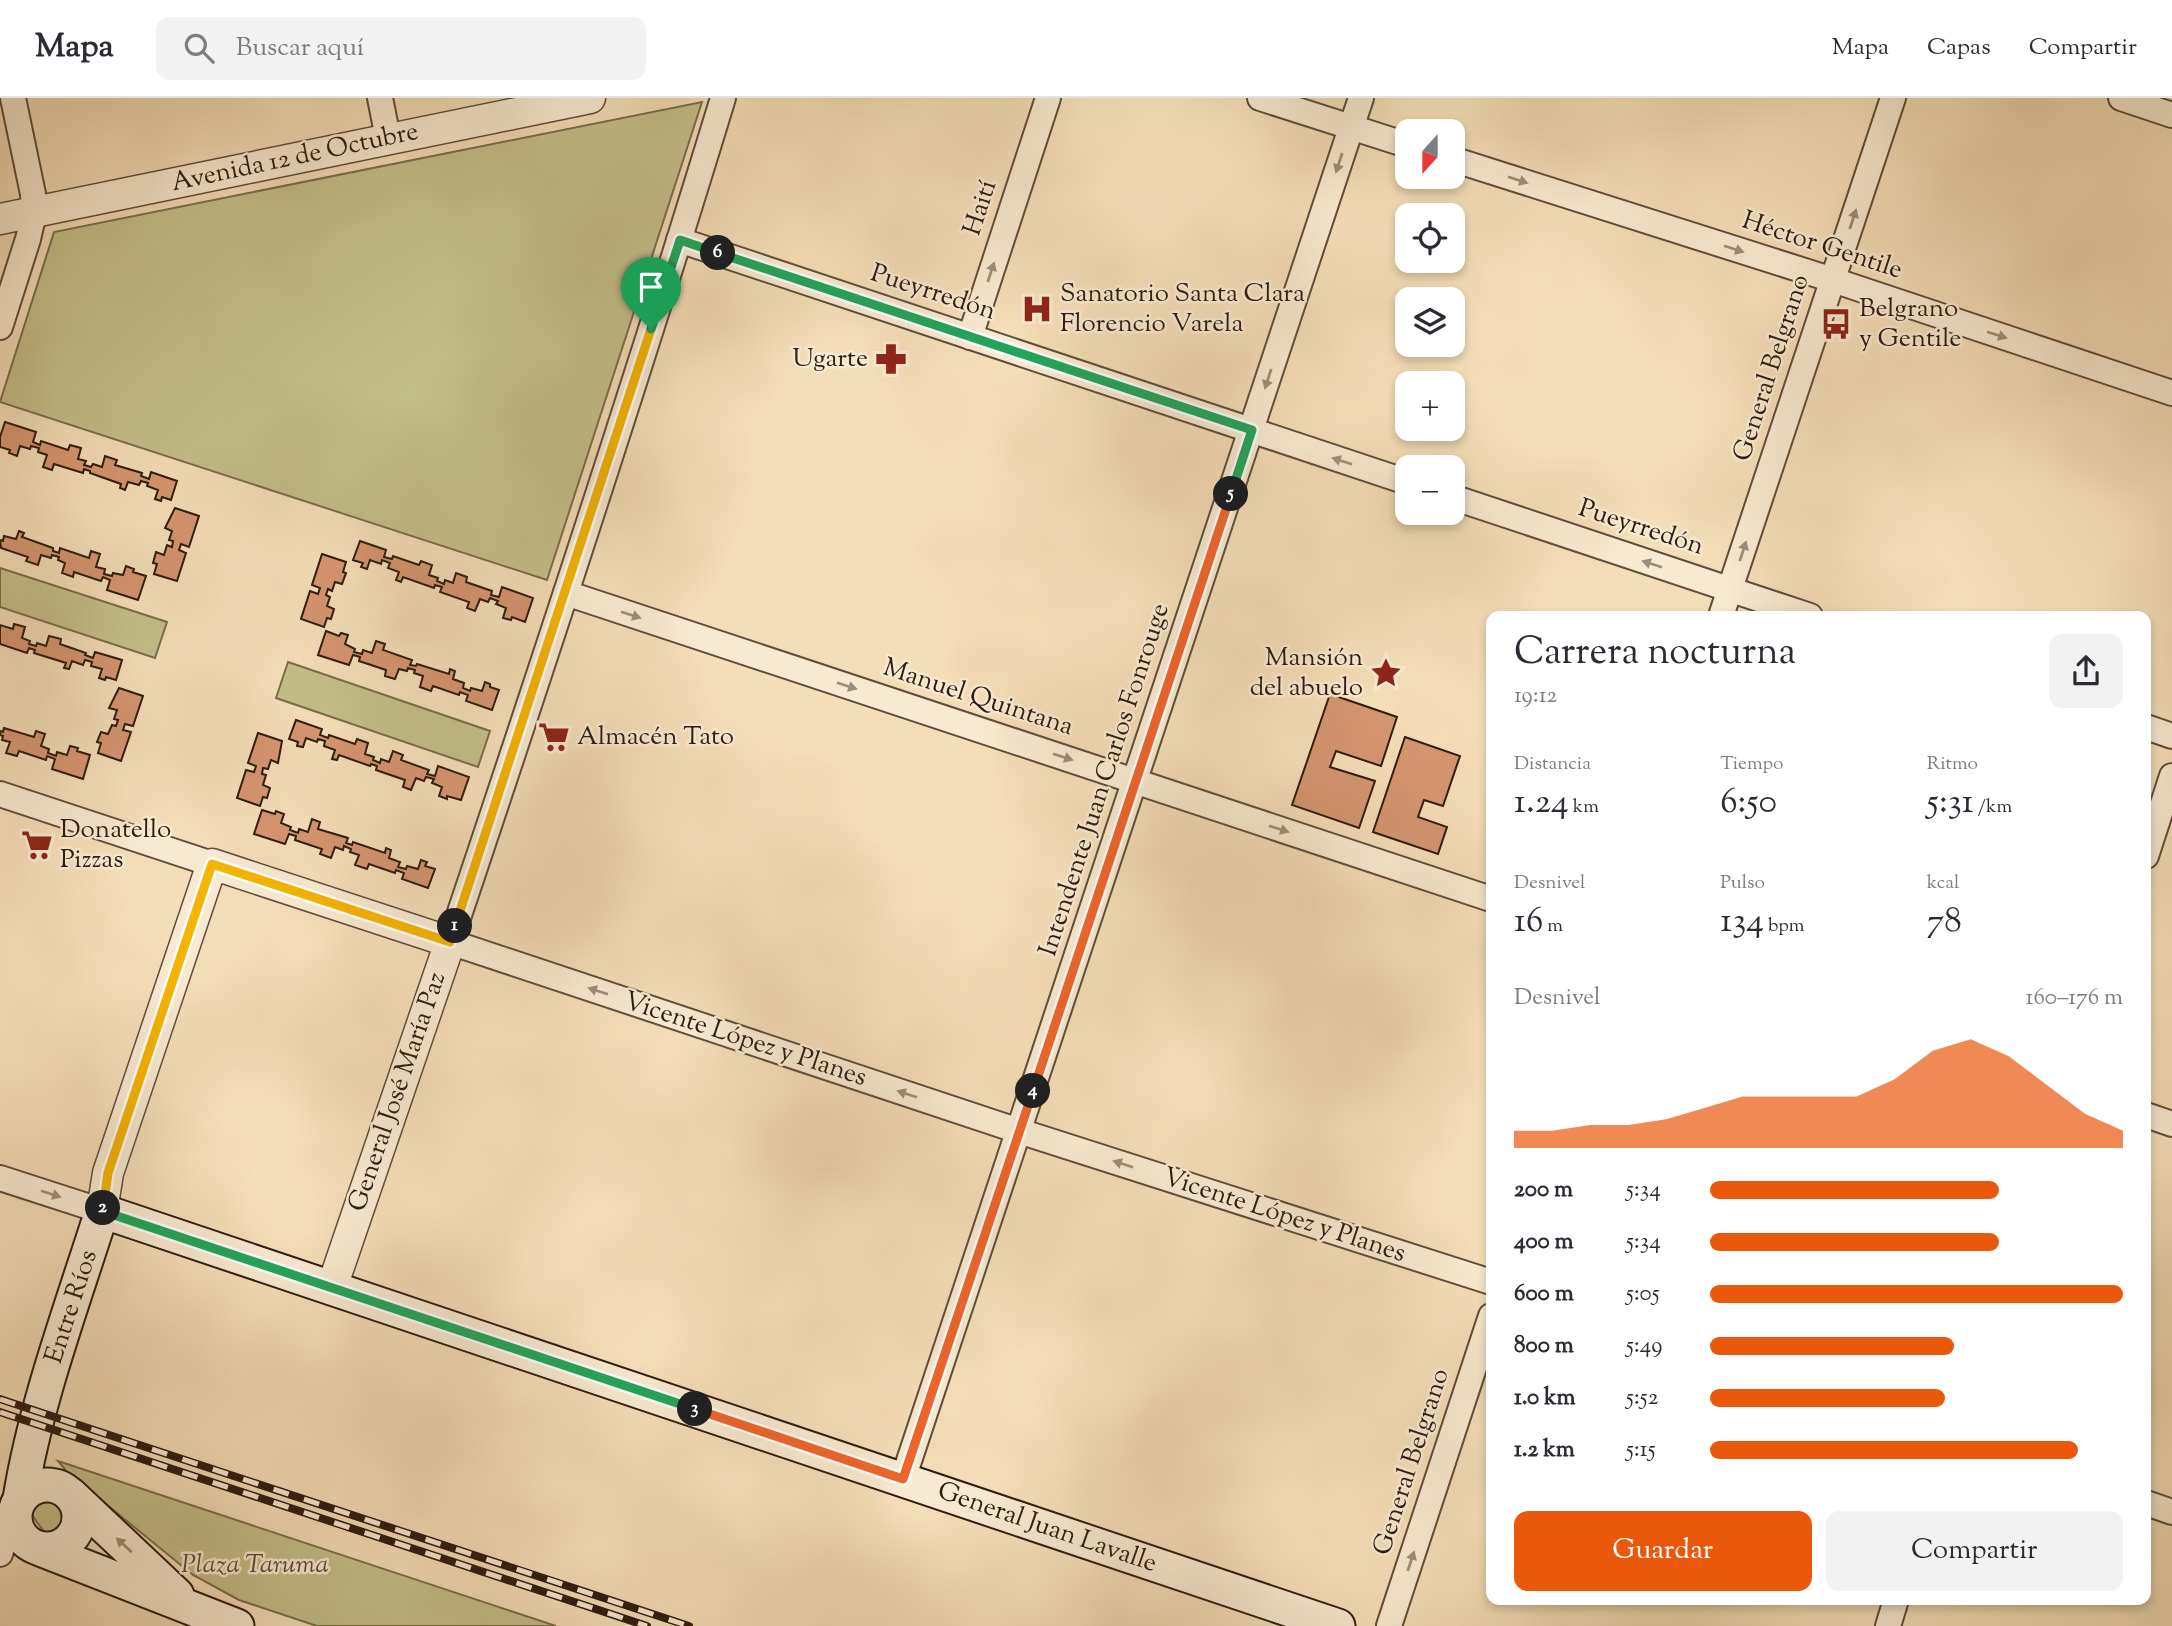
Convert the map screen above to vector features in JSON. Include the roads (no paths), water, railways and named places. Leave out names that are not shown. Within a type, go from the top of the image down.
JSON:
[{"type":"main road","name":"General Juan Lavalle","points":[[102,1211],[1338,1626]]},
{"type":"main road","name":"Entre Ríos","points":[[15,1486],[102,1211]]},
{"type":"main road","points":[[40,1549],[51,1549],[70,1540],[76,1531],[79,1510],[75,1500],[63,1489],[15,1486],[17,1529],[31,1545],[40,1549],[191,1609],[237,1626]]},
{"type":"main road","points":[[63,1489],[191,1609]]},
{"type":"street","points":[[0,327],[34,213],[33,194],[13,98]]},
{"type":"street","points":[[380,98],[388,138]]},
{"type":"street","name":"Avenida 12 de Octubre","points":[[0,219],[590,98]]},
{"type":"street","name":"General José María Paz","points":[[331,1287],[566,593],[723,98]]},
{"type":"street","name":"Haití","points":[[970,337],[1048,98]]},
{"type":"street","points":[[1261,98],[1395,141]]},
{"type":"street","name":"Intendente Juan Carlos Fonrouge","points":[[903,1479],[1361,98]]},
{"type":"street","name":"General Belgrano","points":[[1723,611],[1893,98]]},
{"type":"street","points":[[2121,98],[2172,115]]},
{"type":"street","name":"Héctor Gentile","points":[[1465,163],[2172,393]]},
{"type":"street","name":"Pueyrredón","points":[[680,240],[1395,478]]},
{"type":"street","name":"Pueyrredón","points":[[1465,501],[1795,611]]},
{"type":"street","name":"Manuel Quintana","points":[[566,593],[1486,897]]},
{"type":"street","points":[[2151,729],[2172,736]]},
{"type":"street","points":[[2151,841],[2172,776]]},
{"type":"street","name":"Vicente López y Planes","points":[[0,794],[1019,1131],[1486,1280]]},
{"type":"street","name":"Entre Ríos","points":[[102,1211],[108,1173],[212,864]]},
{"type":"street","points":[[2151,1117],[2172,1124]]},
{"type":"street","name":"General Juan Lavalle","points":[[0,1178],[102,1211]]},
{"type":"street","name":"General Belgrano","points":[[1390,1626],[1486,1331]]},
{"type":"street","points":[[0,1554],[15,1486]]},
{"type":"street","points":[[2151,1505],[2172,1512]]},
{"type":"street","points":[[1888,1626],[1894,1605]]},
{"type":"railway","points":[[0,1399],[689,1626]]},
{"type":"railway","points":[[0,1412],[647,1626]]},
{"type":"place","name":"Sanatorio Santa Clara Florencio Varela","points":[[1037,309]]},
{"type":"place","name":"Belgrano y Gentile","points":[[1836,324]]},
{"type":"place","name":"Ugarte","points":[[891,359]]},
{"type":"place","name":"Mansión del abuelo","points":[[1386,673]]},
{"type":"place","name":"Almacén Tato","points":[[554,737]]},
{"type":"place","name":"Donatello Pizzas","points":[[37,845]]},
{"type":"park label","name":"Plaza Taruma","points":[[255,1565]]}]
